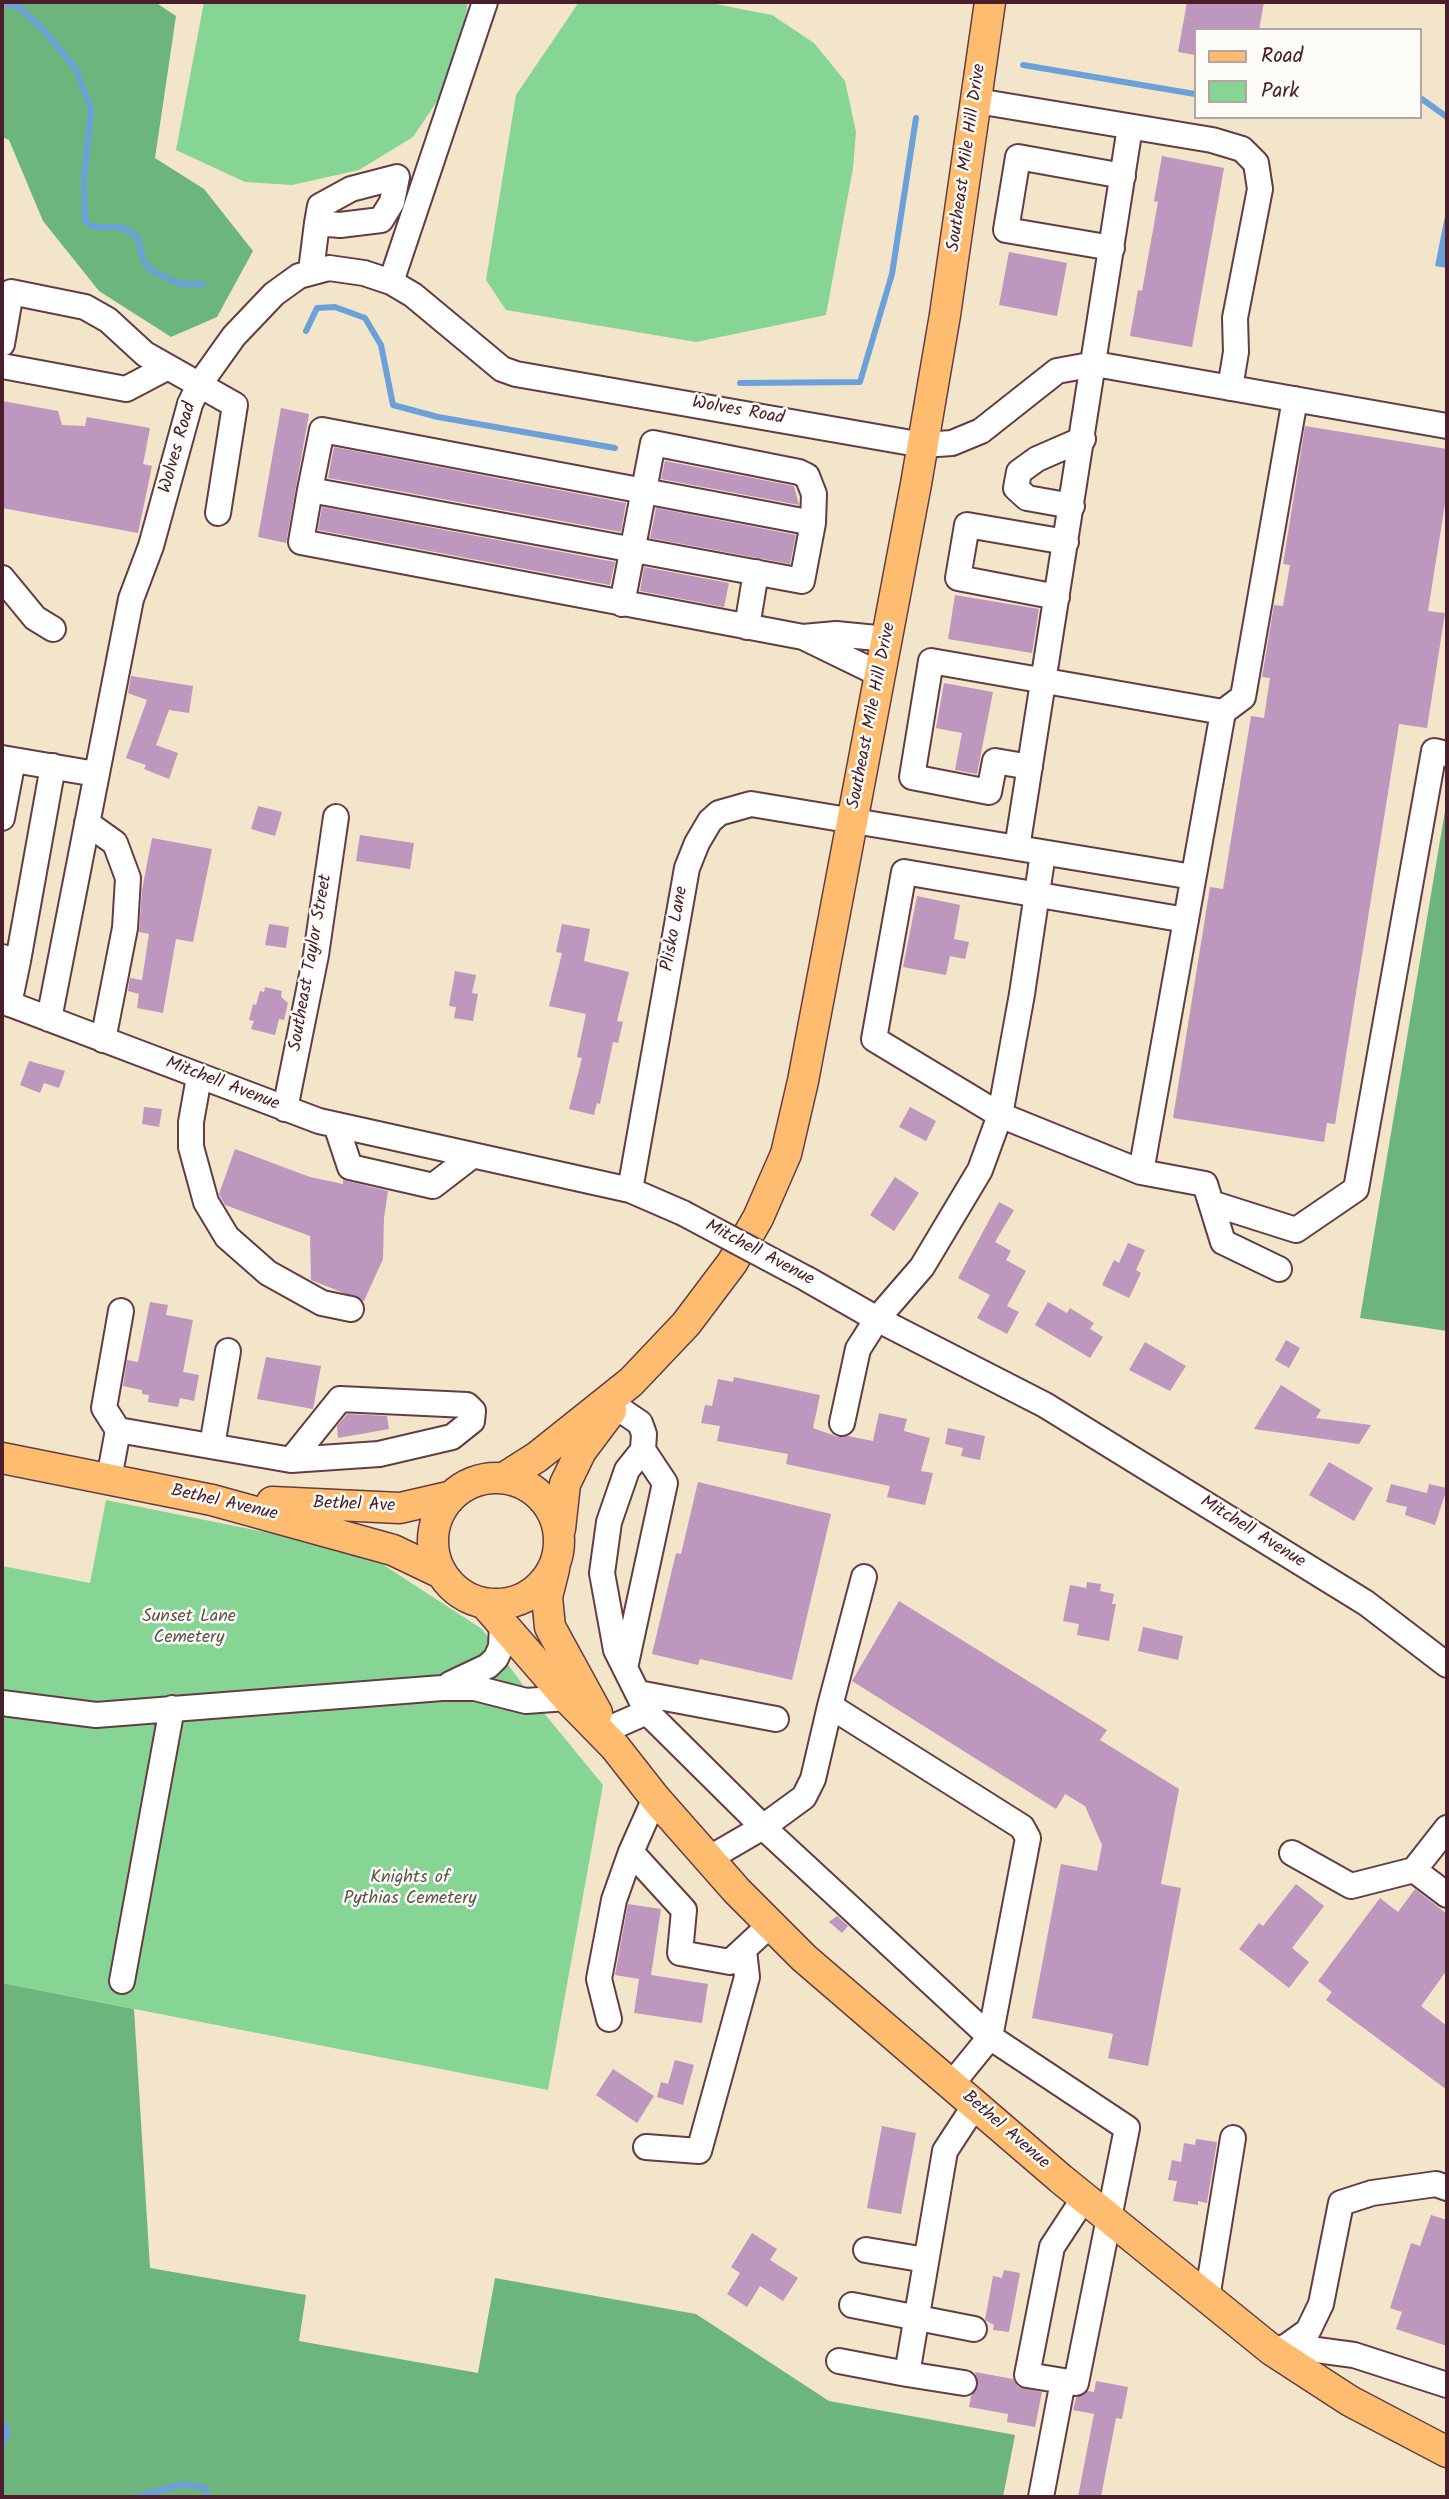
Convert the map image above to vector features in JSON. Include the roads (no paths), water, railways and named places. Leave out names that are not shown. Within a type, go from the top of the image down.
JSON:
[{"type":"main road","name":"Southeast Mile Hill Drive","points":[[560,1537],[561,1502],[565,1484],[581,1451],[623,1394],[703,1303],[732,1263],[772,1190],[786,1154],[803,1081],[854,819],[923,445],[990,2]]},
{"type":"main road","name":"Southeast Mile Hill Drive","points":[[504,1478],[523,1468],[623,1394]]},
{"type":"main road","name":"Bethel Avenue","points":[[2,1458],[212,1500],[393,1550],[441,1573]]},
{"type":"main road","points":[[504,1478],[531,1488],[542,1497],[551,1509],[560,1537],[554,1566],[546,1581],[518,1601],[493,1613],[459,1593],[441,1573],[433,1541],[435,1524],[452,1496],[476,1481],[504,1478]]},
{"type":"main road","name":"Bethel Ave","points":[[212,1500],[400,1508],[452,1496]]},
{"type":"main road","name":"Bethel Avenue","points":[[554,1566],[547,1597],[550,1627],[611,1739],[655,1798],[770,1925],[951,2085],[1108,2218],[1208,2298],[1350,2401],[1447,2452]]},
{"type":"main road","name":"Bethel Avenue","points":[[493,1613],[567,1698],[611,1739]]},
{"type":"street","points":[[391,282],[485,2]]},
{"type":"street","points":[[977,101],[1212,140],[1242,149],[1256,163],[1260,189],[1235,318],[1236,352],[1230,388]]},
{"type":"street","points":[[1017,848],[1095,364],[1130,127]]},
{"type":"street","points":[[1112,248],[1006,230],[1018,157],[1123,176]]},
{"type":"street","points":[[311,271],[317,223]]},
{"type":"street","name":"Wolves Road","points":[[49,1019],[131,599],[151,546],[190,404],[199,385],[234,336],[274,294],[311,271],[329,268],[364,272],[391,282],[414,296],[502,369],[516,374],[923,445],[952,443],[981,431],[1057,371],[1095,364]]},
{"type":"street","points":[[2,344],[12,292],[85,307],[108,320],[145,355],[235,405],[218,513]]},
{"type":"street","points":[[1095,364],[1447,426]]},
{"type":"street","points":[[2,366],[126,389],[167,367]]},
{"type":"street","points":[[1141,1172],[1223,712],[1243,697],[1295,399]]},
{"type":"street","points":[[813,523],[322,430],[301,542],[747,628],[803,637],[836,634],[887,639]]},
{"type":"street","points":[[1072,506],[1027,498],[1016,488],[1019,472],[1037,459],[1083,439]]},
{"type":"street","points":[[310,490],[631,548],[802,581],[813,523],[814,494],[807,476],[799,472],[653,443],[631,548],[622,604]]},
{"type":"street","points":[[1057,597],[958,578],[967,525],[1066,542]]},
{"type":"street","points":[[747,628],[756,572]]},
{"type":"street","points":[[2,578],[35,618],[52,628]]},
{"type":"street","points":[[803,637],[881,675]]},
{"type":"street","points":[[1030,767],[995,761],[989,792],[912,777],[931,661],[1223,712]]},
{"type":"street","points":[[1210,1203],[1296,1230],[1356,1189],[1434,751],[1447,754]]},
{"type":"street","points":[[2,818],[7,759],[96,774]]},
{"type":"street","points":[[5,1002],[10,959],[53,766]]},
{"type":"street","name":"Plisko Lane","points":[[630,1190],[687,868],[710,821],[739,805],[751,804],[1193,877]]},
{"type":"street","name":"Southeast Taylor Street","points":[[285,1109],[318,943],[336,817]]},
{"type":"street","points":[[87,823],[115,843],[128,878],[125,928],[103,1040]]},
{"type":"street","points":[[842,1423],[858,1349],[877,1319],[922,1267],[980,1170],[1000,1115],[1043,853]]},
{"type":"street","points":[[1186,920],[904,872],[874,1039],[1000,1115],[1141,1172],[1205,1184],[1223,1242],[1279,1269]]},
{"type":"street","name":"Mitchell Avenue","points":[[5,1002],[285,1109],[336,1125],[630,1190],[683,1213],[877,1319],[1045,1405],[1366,1603],[1447,1665]]},
{"type":"street","points":[[199,1077],[191,1122],[191,1147],[206,1202],[227,1237],[268,1273],[322,1303],[351,1309]]},
{"type":"street","points":[[336,1125],[350,1167],[433,1186],[472,1156]]},
{"type":"street","points":[[109,1479],[118,1430],[104,1408],[121,1311]]},
{"type":"street","points":[[212,1446],[228,1351]]},
{"type":"street","points":[[623,1394],[644,1434],[643,1450],[627,1470],[609,1522],[602,1573],[616,1650],[642,1702],[763,1827],[990,2037],[1126,2128],[1076,2383],[1027,2375],[1052,2247],[1084,2198]]},
{"type":"street","points":[[118,1430],[291,1461],[379,1454],[453,1437],[472,1421],[473,1411],[467,1405],[340,1399],[291,1461]]},
{"type":"street","points":[[625,1668],[665,1483],[643,1450]]},
{"type":"street","points":[[708,1859],[763,1827],[804,1797],[813,1779],[864,1577]]},
{"type":"street","points":[[442,1688],[488,1666],[496,1658],[501,1647],[493,1613]]},
{"type":"street","points":[[2,1703],[96,1715],[442,1688],[475,1688],[526,1701],[567,1698]]},
{"type":"street","points":[[611,1739],[642,1702]]},
{"type":"street","points":[[642,1702],[776,1719]]},
{"type":"street","points":[[830,1706],[1022,1827],[1028,1838],[990,2037],[951,2085]]},
{"type":"street","points":[[122,1982],[172,1708]]},
{"type":"street","points":[[609,2019],[599,1979],[614,1900],[631,1852],[655,1798]]},
{"type":"street","points":[[1292,1853],[1351,1886],[1414,1870],[1447,1828]]},
{"type":"street","points":[[631,1852],[684,1910],[680,1953],[730,1962],[770,1925]]},
{"type":"street","points":[[1414,1870],[1447,1895]]},
{"type":"street","points":[[646,2147],[699,2151],[747,1978],[744,1950]]},
{"type":"street","points":[[908,2374],[944,2151],[975,2105]]},
{"type":"street","points":[[1208,2298],[1233,2138]]},
{"type":"street","points":[[1280,2348],[1308,2331],[1321,2304],[1341,2203],[1373,2193],[1423,2185],[1436,2184],[1447,2188]]},
{"type":"street","points":[[866,2250],[926,2260]]},
{"type":"street","points":[[852,2305],[974,2329]]},
{"type":"street","points":[[1280,2348],[1354,2356],[1447,2385]]},
{"type":"street","points":[[839,2361],[964,2384]]},
{"type":"street","points":[[1041,2497],[1063,2381]]},
{"type":"water","points":[[1447,206],[1447,268],[1435,266]]},
{"type":"waterway","points":[[2,3],[19,7],[42,28],[76,69],[91,109],[84,179],[85,221],[94,227],[120,227],[137,236],[144,262],[154,272],[180,284],[203,284]]},
{"type":"waterway","points":[[1023,65],[1194,94]]},
{"type":"waterway","points":[[1421,98],[1447,117]]},
{"type":"waterway","points":[[740,383],[860,382],[892,274],[916,118]]},
{"type":"waterway","points":[[306,331],[317,308],[335,307],[365,318],[381,345],[393,405],[438,417],[615,448]]},
{"type":"waterway","points":[[2,2420],[8,2433],[2,2446]]},
{"type":"waterway","points":[[137,2497],[182,2484],[205,2488],[209,2497]]},
{"type":"park label","name":"Sunset Lane Cemetery","points":[[189,1628]]},
{"type":"park label","name":"Knights of Pythias Cemetery","points":[[410,1889]]}]
